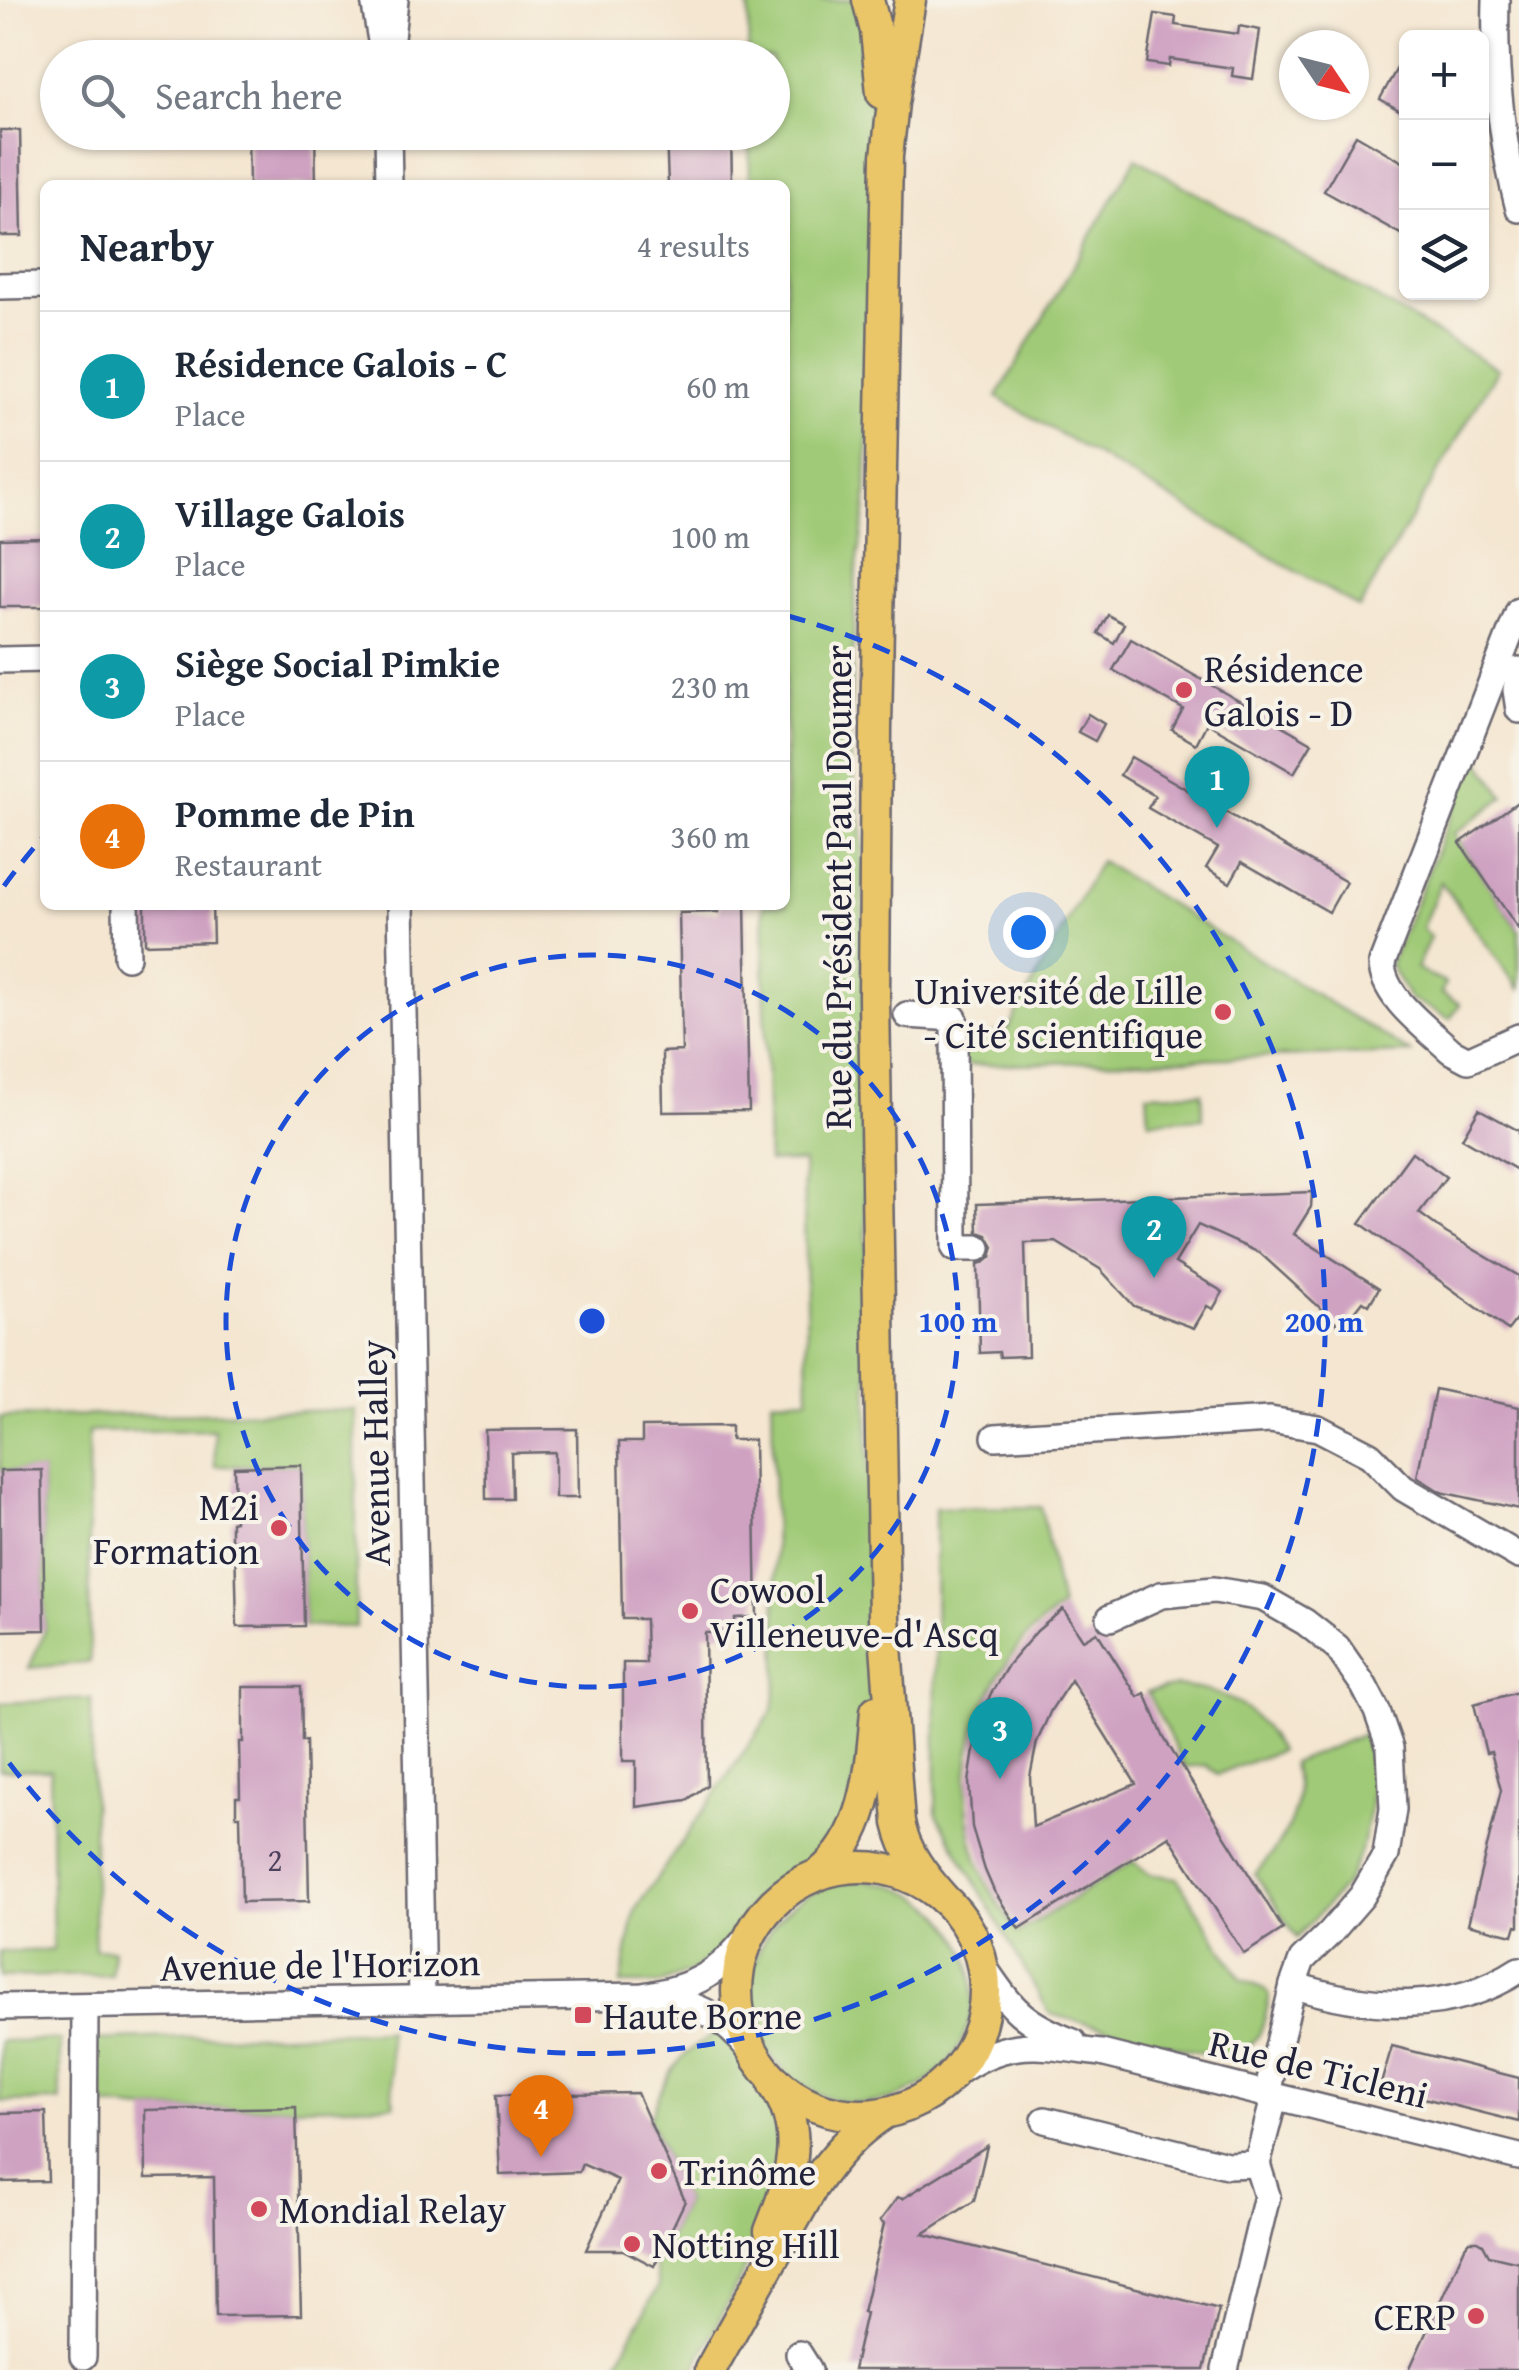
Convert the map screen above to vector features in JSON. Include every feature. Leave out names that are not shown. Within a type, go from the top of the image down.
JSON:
[{"type":"main road","name":"Rue du Président Paul Doumer","points":[[868,0],[879,58],[887,156]]},
{"type":"main road","name":"Rue du Président Paul Doumer","points":[[910,0],[887,156],[874,926],[884,1618],[899,1823],[912,1858],[944,1899]]},
{"type":"main road","name":"Rue du Président Paul Doumer","points":[[819,1874],[839,1857],[847,1844],[866,1791],[884,1618]]},
{"type":"main road","points":[[858,1867],[885,1869],[910,1877],[934,1890],[969,1929],[982,1966],[985,2005],[979,2031],[952,2076],[920,2100],[883,2114],[853,2136],[828,2165],[717,2357],[782,2200],[793,2160],[788,2109],[759,2062],[738,2010],[742,1954],[762,1916],[782,1896],[819,1874],[858,1867]]},
{"type":"main road","points":[[759,2062],[788,2093],[813,2107],[841,2114],[883,2114]]},
{"type":"street","points":[[374,0],[383,40]]},
{"type":"street","points":[[389,40],[395,0]]},
{"type":"street","points":[[1496,0],[1498,89],[1519,209]]},
{"type":"street","points":[[388,150],[389,180]]},
{"type":"street","points":[[0,286],[40,285]]},
{"type":"street","points":[[1519,611],[1382,964],[1382,973],[1390,992],[1451,1051],[1468,1060],[1519,1037]]},
{"type":"street","points":[[0,660],[40,659]]},
{"type":"street","points":[[1519,670],[1519,710]]},
{"type":"street","points":[[126,910],[127,957]]},
{"type":"street","name":"Avenue Halley","points":[[401,910],[422,2000]]},
{"type":"street","points":[[907,1015],[954,1018],[956,1248],[978,1248]]},
{"type":"street","points":[[995,1436],[1270,1420],[1318,1428],[1370,1455],[1404,1488],[1519,1556]]},
{"type":"street","points":[[1110,1618],[1161,1595],[1214,1590],[1263,1598],[1337,1646],[1371,1698],[1390,1748],[1394,1809],[1386,1855],[1362,1896],[1302,1960],[1293,1985],[1257,2164],[1267,2196],[1225,2370]]},
{"type":"street","name":"Avenue de l'Horizon","points":[[0,2008],[642,1996],[674,1991],[701,1978],[734,1953],[754,1928]]},
{"type":"street","name":"Rue de Ticleni","points":[[982,1966],[1027,2020],[1101,2053]]},
{"type":"street","points":[[1293,1985],[1354,2000],[1430,2003],[1482,1990],[1519,1970]]},
{"type":"street","name":"Avenue de l'Horizon","points":[[642,1996],[684,2002],[706,2010],[738,2035],[759,2062]]},
{"type":"street","points":[[82,2356],[85,2006]]},
{"type":"street","name":"Rue de Ticleni","points":[[952,2076],[984,2055],[1014,2046],[1101,2053],[1519,2156]]},
{"type":"street","points":[[1045,2120],[1227,2164],[1257,2164]]},
{"type":"green space","points":[[749,0],[860,0],[876,99],[866,507],[856,574],[849,754],[862,825],[871,1704],[846,1820],[820,1855],[793,1868],[764,1890],[732,1935],[696,1969],[659,1984],[621,1984],[635,1910],[773,1710],[777,1676],[772,1400],[808,1398],[803,1162],[768,1162],[763,910],[790,910],[790,180],[750,180],[749,150],[790,150],[790,40],[748,40]]},
{"type":"green space","points":[[1136,158],[1498,369],[1359,608],[997,397]]},
{"type":"green space","points":[[1476,754],[1504,797],[1454,834],[1519,930],[1519,989],[1441,882],[1422,928],[1430,937],[1416,969],[1445,983],[1441,993],[1460,1004],[1450,1019],[1409,998],[1390,965]]},
{"type":"green space","points":[[1100,861],[1411,1053],[941,1066],[934,1053],[1008,1029]]},
{"type":"green space","points":[[1202,1092],[1203,1118],[1149,1121],[1147,1094]]},
{"type":"green space","points":[[356,1410],[356,1627],[304,1626],[301,1466],[215,1466],[214,1430],[88,1432],[90,1662],[29,1668],[45,1630],[42,1471],[0,1471],[0,1417]]},
{"type":"green space","points":[[1041,1507],[1061,1607],[1021,1643],[987,1698],[976,1727],[966,1787],[975,1850],[989,1887],[1018,1933],[1133,1861],[1149,1874],[1177,1878],[1241,1979],[1265,1989],[1270,1996],[1259,2035],[1227,2059],[1050,2014],[936,1813],[935,1508]]},
{"type":"green space","points":[[1177,1686],[1211,1692],[1238,1703],[1260,1723],[1279,1751],[1218,1774],[1206,1765],[1185,1767],[1147,1692]]},
{"type":"green space","points":[[91,1699],[95,1949],[113,1950],[111,1975],[0,1977],[0,1952],[53,1950],[50,1770],[0,1770],[0,1703]]},
{"type":"green space","points":[[1364,1734],[1372,1773],[1370,1809],[1361,1851],[1345,1885],[1297,1938],[1255,1874],[1276,1848],[1293,1817],[1297,1791],[1292,1763]]},
{"type":"green space","points":[[862,1881],[904,1890],[940,1914],[964,1950],[973,1992],[964,2034],[940,2070],[904,2094],[862,2103],[820,2094],[784,2070],[760,2034],[751,1992],[760,1950],[784,1914],[820,1890]]},
{"type":"green space","points":[[388,2031],[394,2105],[145,2110],[85,2104],[85,2040]]},
{"type":"green space","points":[[721,2031],[774,2105],[781,2177],[748,2263],[694,2370],[614,2370],[658,2286],[654,2266],[685,2201],[649,2119],[675,2066],[693,2048]]},
{"type":"green space","points":[[60,2040],[60,2101],[0,2102],[0,2041]]},
{"type":"building","points":[[1155,14],[1176,17],[1175,25],[1238,34],[1239,26],[1260,30],[1253,79],[1232,76],[1233,68],[1170,59],[1169,66],[1147,63]]},
{"type":"building","points":[[1399,65],[1399,110],[1380,99]]},
{"type":"building","points":[[0,130],[20,130],[22,236],[0,236]]},
{"type":"building","points":[[1356,135],[1399,160],[1399,233],[1324,191]]},
{"type":"building","points":[[248,150],[315,150],[316,180],[249,180]]},
{"type":"building","points":[[667,150],[731,150],[732,180],[668,180]]},
{"type":"building","points":[[40,538],[40,607],[0,607],[0,539]]},
{"type":"building","points":[[1108,615],[1124,624],[1114,643],[1098,633]]},
{"type":"building","name":"Résidence Galois - D","points":[[1131,639],[1312,743],[1294,773],[1207,723],[1196,744],[1172,730],[1183,709],[1113,670]]},
{"type":"building","points":[[1088,714],[1104,724],[1095,741],[1078,732]]},
{"type":"building","points":[[1131,757],[1346,882],[1329,912],[1242,862],[1230,883],[1206,868],[1218,848],[1148,808],[1155,796],[1120,775]]},
{"type":"building","points":[[1519,801],[1519,930],[1460,843]]},
{"type":"building","points":[[145,910],[212,910],[213,942],[145,944]]},
{"type":"building","points":[[745,910],[749,1111],[663,1112],[662,1052],[682,1051],[679,913]]},
{"type":"building","points":[[1479,1109],[1519,1131],[1519,1171],[1462,1138]]},
{"type":"building","points":[[1412,1152],[1446,1177],[1419,1213],[1519,1276],[1519,1316],[1508,1330],[1360,1223]]},
{"type":"building","points":[[1312,1192],[1311,1207],[1294,1234],[1379,1288],[1369,1305],[1363,1301],[1342,1328],[1260,1253],[1198,1225],[1175,1263],[1223,1292],[1213,1309],[1207,1306],[1194,1328],[1134,1306],[1100,1269],[1056,1242],[1025,1243],[1028,1356],[980,1353],[978,1264],[991,1257],[994,1247],[987,1235],[978,1232],[977,1204]]},
{"type":"building","points":[[1435,1389],[1519,1407],[1519,1509],[1441,1492],[1417,1477]]},
{"type":"building","name":"Cowool Villeneuve-d'Ascq","points":[[731,1426],[731,1440],[754,1440],[757,1617],[735,1618],[735,1632],[705,1633],[707,1785],[687,1800],[636,1807],[636,1761],[623,1761],[623,1663],[646,1663],[645,1619],[622,1619],[619,1442],[642,1442],[642,1427]]},
{"type":"building","points":[[577,1429],[578,1498],[555,1498],[555,1452],[511,1453],[512,1499],[486,1499],[485,1430]]},
{"type":"building","points":[[301,1465],[304,1626],[237,1627],[235,1540],[231,1540],[231,1522],[235,1521],[234,1467]]},
{"type":"building","points":[[42,1470],[45,1630],[0,1631],[0,1471]]},
{"type":"building","points":[[1063,1609],[1083,1640],[1097,1632],[1138,1697],[1145,1693],[1164,1738],[1283,1929],[1244,1954],[1169,1836],[1019,1929],[985,1870],[972,1827],[969,1782],[976,1737],[990,1695],[1008,1665],[1037,1631]],"holes":[[[1071,1680],[1136,1784],[1033,1827],[1030,1777],[1037,1742],[1051,1710]]]},
{"type":"building","points":[[243,1687],[301,1687],[309,1901],[242,1902],[236,1797],[240,1797]]},
{"type":"building","points":[[1519,1692],[1519,1926],[1516,1925],[1513,1935],[1468,1924],[1501,1790],[1491,1752],[1486,1753],[1474,1704]]},
{"type":"building","points":[[1392,2046],[1519,2078],[1519,2122],[1380,2087]]},
{"type":"building","points":[[637,2093],[685,2201],[654,2266],[623,2250],[586,2250],[618,2180],[582,2164],[579,2172],[500,2175],[496,2095]]},
{"type":"building","name":"Mondial Relay","points":[[296,2107],[301,2315],[216,2316],[214,2177],[146,2178],[145,2110]]},
{"type":"building","points":[[46,2112],[48,2181],[0,2182],[0,2113]]},
{"type":"building","points":[[987,2146],[974,2201],[923,2234],[1219,2309],[1204,2370],[853,2370],[884,2224],[880,2221],[898,2197],[902,2199]]},
{"type":"building","name":"CERP","points":[[1470,2241],[1483,2244],[1489,2255],[1519,2262],[1519,2370],[1409,2370],[1465,2247]]},
{"type":"place","name":"Résidence Galois - D","points":[[1184,690]]},
{"type":"place","name":"Résidence Galois - C","points":[[1217,828]]},
{"type":"place","name":"Université de Lille ‐ Cité scientifique","points":[[1223,1012]]},
{"type":"place","name":"Village Galois","points":[[1154,1278]]},
{"type":"place","name":"M2i Formation","points":[[279,1528]]},
{"type":"place","name":"Cowool Villeneuve-d'Ascq","points":[[690,1611]]},
{"type":"place","name":"Siège Social Pimkie","points":[[1000,1779]]},
{"type":"place","name":"Haute Borne","points":[[583,2015]]},
{"type":"place","name":"Pomme de Pin","points":[[541,2157]]},
{"type":"place","name":"Trinôme","points":[[659,2171]]},
{"type":"place","name":"Mondial Relay","points":[[259,2209]]},
{"type":"place","name":"Notting Hill","points":[[632,2244]]},
{"type":"place","name":"CERP","points":[[1476,2316]]}]
